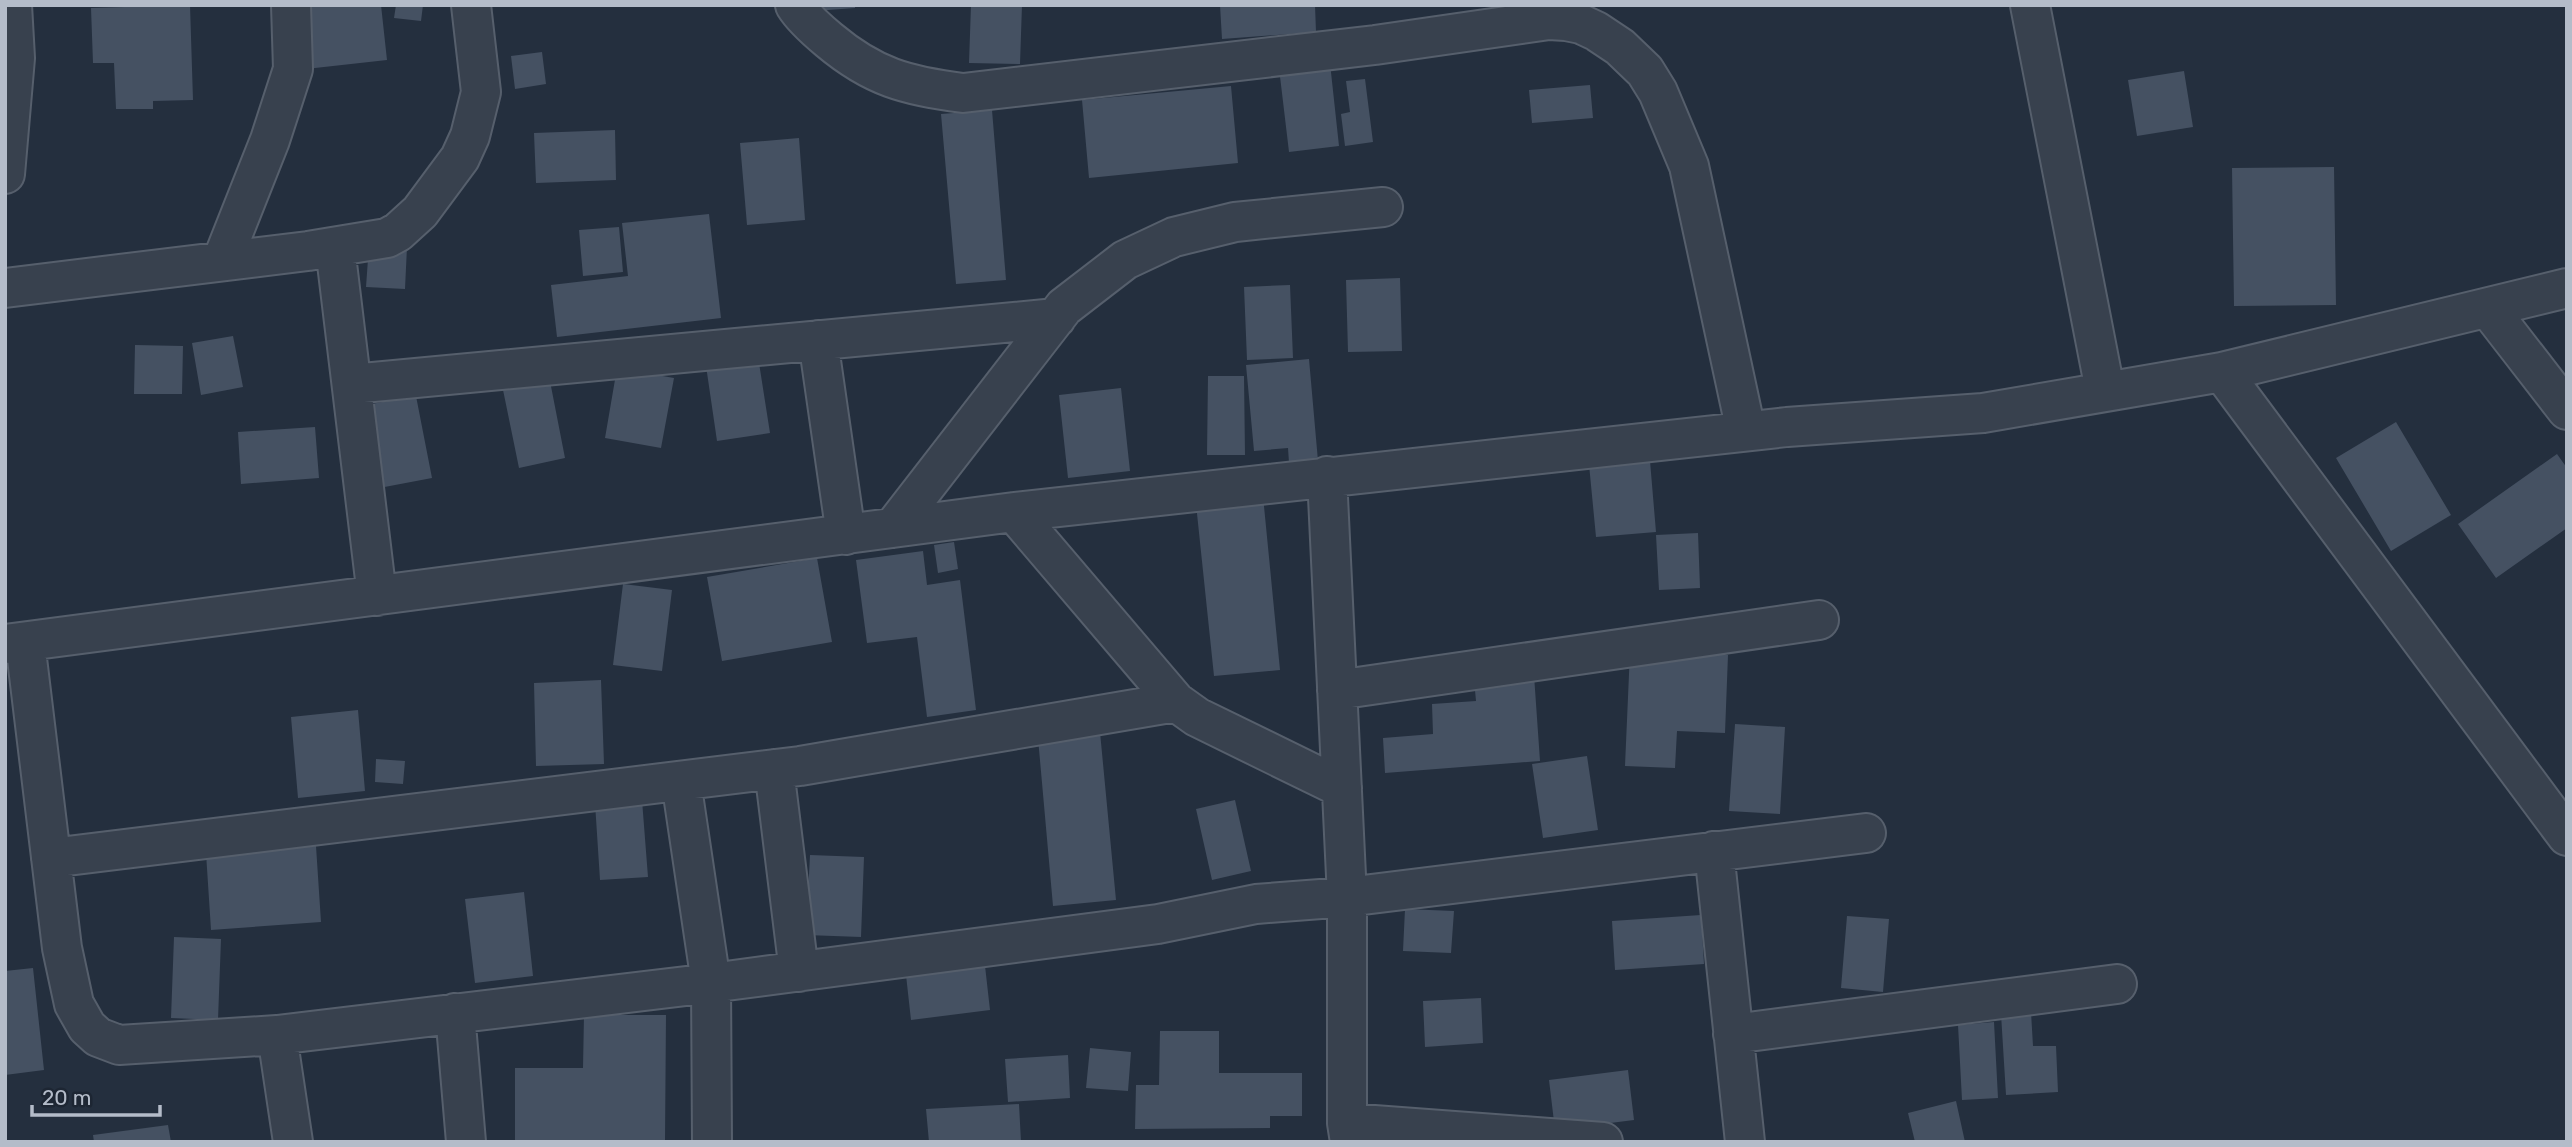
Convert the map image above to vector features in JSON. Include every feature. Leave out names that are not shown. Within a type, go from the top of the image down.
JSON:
[{"type":"street","points":[[5,174],[12,5]]},
{"type":"street","points":[[222,261],[270,141],[293,69],[291,5]]},
{"type":"street","points":[[5,288],[335,247],[387,238],[398,232],[420,212],[460,158],[473,126],[481,92],[471,5]]},
{"type":"street","points":[[795,5],[821,33],[850,57],[886,77],[919,87],[963,93],[1375,46],[1441,20],[1566,20],[1581,23],[1620,47],[1645,71],[1658,92],[1689,166],[1746,431]]},
{"type":"street","points":[[2030,5],[2105,390]]},
{"type":"street","points":[[892,528],[1064,307],[1125,260],[1174,237],[1235,222],[1383,206]]},
{"type":"street","points":[[335,247],[377,596]]},
{"type":"street","points":[[1866,832],[1347,897],[1256,904],[1158,924],[799,972],[277,1035],[119,1045],[98,1037],[87,1027],[74,1004],[62,948],[51,858],[15,643],[1014,512],[1746,431],[1983,412],[2222,372],[2567,289]]},
{"type":"street","points":[[2488,308],[2567,410]]},
{"type":"street","points":[[352,384],[1056,318]]},
{"type":"street","points":[[818,340],[846,535]]},
{"type":"street","points":[[2222,372],[2567,836]]},
{"type":"street","points":[[1326,476],[1347,897],[1349,1132],[1603,1142]]},
{"type":"street","points":[[1014,512],[1176,702],[1197,718],[1342,788]]},
{"type":"street","points":[[1337,690],[1819,620]]},
{"type":"street","points":[[51,858],[774,769],[1176,702]]},
{"type":"street","points":[[774,769],[799,972]]},
{"type":"street","points":[[681,781],[711,982],[712,1142]]},
{"type":"street","points":[[1714,851],[1745,1142]]},
{"type":"street","points":[[1733,1034],[2117,984]]},
{"type":"street","points":[[455,1013],[466,1142]]},
{"type":"street","points":[[277,1035],[293,1142]]},
{"type":"building","points":[[190,5],[193,100],[153,101],[153,109],[116,109],[114,63],[93,63],[91,8]]},
{"type":"building","points":[[299,5],[381,5],[387,60],[306,69]]},
{"type":"building","points":[[396,5],[423,5],[421,21],[394,18]]},
{"type":"building","points":[[813,5],[855,5],[855,8],[814,11]]},
{"type":"building","points":[[971,5],[1022,5],[1020,64],[969,63]]},
{"type":"building","points":[[1220,5],[1315,5],[1316,32],[1222,39]]},
{"type":"building","points":[[542,52],[546,84],[515,89],[511,56]]},
{"type":"building","points":[[1330,63],[1339,146],[1289,152],[1279,68]]},
{"type":"building","points":[[2184,71],[2193,127],[2137,136],[2128,80]]},
{"type":"building","points":[[1365,79],[1373,142],[1345,146],[1341,114],[1350,112],[1346,81]]},
{"type":"building","points":[[1590,85],[1593,118],[1532,123],[1529,90]]},
{"type":"building","points":[[1231,86],[1238,163],[1089,178],[1082,100]]},
{"type":"building","points":[[992,110],[1006,280],[956,284],[941,114]]},
{"type":"building","points":[[615,130],[616,180],[536,183],[534,133]]},
{"type":"building","points":[[799,138],[805,220],[747,225],[740,143]]},
{"type":"building","points":[[2334,167],[2336,305],[2234,306],[2232,168]]},
{"type":"building","points":[[709,214],[721,318],[557,337],[551,285],[628,276],[622,223]]},
{"type":"building","points":[[619,227],[623,272],[583,276],[579,230]]},
{"type":"building","points":[[369,245],[407,247],[405,289],[366,287]]},
{"type":"building","points":[[1400,278],[1402,351],[1348,352],[1346,280]]},
{"type":"building","points":[[1290,285],[1293,358],[1247,360],[1244,287]]},
{"type":"building","points":[[233,336],[243,387],[201,395],[192,343]]},
{"type":"building","points":[[135,345],[183,346],[182,394],[134,394]]},
{"type":"building","points":[[757,350],[770,433],[717,441],[705,359]]},
{"type":"building","points":[[1309,359],[1318,461],[1289,463],[1288,448],[1254,451],[1246,365]]},
{"type":"building","points":[[617,368],[674,378],[661,448],[605,438]]},
{"type":"building","points":[[549,376],[565,458],[519,468],[502,385]]},
{"type":"building","points":[[1208,376],[1244,376],[1245,455],[1207,455]]},
{"type":"building","points":[[1121,388],[1130,471],[1068,478],[1059,395]]},
{"type":"building","points":[[416,396],[432,478],[374,489],[360,406]]},
{"type":"building","points":[[2396,422],[2451,515],[2391,551],[2336,458]]},
{"type":"building","points":[[315,427],[319,478],[241,484],[238,432]]},
{"type":"building","points":[[1649,449],[1656,532],[1596,537],[1588,454]]},
{"type":"building","points":[[2557,454],[2567,468],[2567,528],[2496,578],[2458,524]]},
{"type":"building","points":[[1263,496],[1280,670],[1214,676],[1196,504]]},
{"type":"building","points":[[1698,533],[1700,588],[1659,590],[1656,535]]},
{"type":"building","points":[[954,542],[958,569],[938,573],[934,545]]},
{"type":"building","points":[[923,551],[927,585],[960,580],[976,710],[927,717],[917,637],[867,643],[856,560]]},
{"type":"building","points":[[817,558],[832,642],[722,661],[707,577]]},
{"type":"building","points":[[623,584],[672,590],[662,671],[613,665]]},
{"type":"building","points":[[1630,651],[1728,655],[1725,733],[1677,731],[1675,768],[1625,766]]},
{"type":"building","points":[[1534,675],[1540,761],[1385,773],[1383,738],[1433,734],[1432,704],[1476,701],[1474,680]]},
{"type":"building","points":[[601,680],[604,764],[536,766],[534,683]]},
{"type":"building","points":[[358,710],[365,791],[298,798],[291,717]]},
{"type":"building","points":[[1735,724],[1785,727],[1780,814],[1729,811]]},
{"type":"building","points":[[1100,732],[1116,900],[1053,906],[1038,738]]},
{"type":"building","points":[[1587,756],[1598,830],[1543,838],[1532,764]]},
{"type":"building","points":[[376,759],[405,761],[403,784],[375,782]]},
{"type":"building","points":[[642,800],[648,877],[600,880],[595,803]]},
{"type":"building","points":[[1235,800],[1251,871],[1212,880],[1196,809]]},
{"type":"building","points":[[316,846],[321,922],[211,930],[206,853]]},
{"type":"building","points":[[810,855],[864,857],[861,937],[806,935]]},
{"type":"building","points":[[524,892],[533,976],[475,983],[465,899]]},
{"type":"building","points":[[1405,909],[1454,911],[1451,953],[1403,951]]},
{"type":"building","points":[[1701,915],[1704,964],[1615,970],[1612,921]]},
{"type":"building","points":[[1847,916],[1889,919],[1883,992],[1841,988]]},
{"type":"building","points":[[174,937],[221,939],[218,1020],[171,1018]]},
{"type":"building","points":[[984,957],[990,1010],[911,1020],[905,966]]},
{"type":"building","points":[[33,968],[44,1070],[5,1075],[5,971]]},
{"type":"building","points":[[1481,998],[1483,1043],[1425,1047],[1423,1001]]},
{"type":"building","points":[[2031,1012],[2033,1046],[2056,1046],[2058,1092],[2006,1095],[2001,1014]]},
{"type":"building","points":[[584,1015],[666,1015],[665,1142],[515,1142],[515,1068],[583,1068]]},
{"type":"building","points":[[1994,1022],[1998,1098],[1962,1100],[1958,1025]]},
{"type":"building","points":[[1160,1031],[1219,1031],[1219,1073],[1302,1073],[1302,1116],[1270,1116],[1270,1128],[1135,1129],[1136,1085],[1159,1085]]},
{"type":"building","points":[[1090,1048],[1131,1052],[1128,1091],[1086,1088]]},
{"type":"building","points":[[1068,1055],[1070,1098],[1008,1102],[1005,1059]]},
{"type":"building","points":[[1628,1070],[1634,1120],[1555,1130],[1549,1080]]},
{"type":"building","points":[[1956,1101],[1965,1142],[1915,1142],[1908,1113]]},
{"type":"building","points":[[1019,1104],[1021,1142],[929,1142],[926,1109]]},
{"type":"building","points":[[168,1125],[171,1142],[94,1142],[93,1135]]}]
